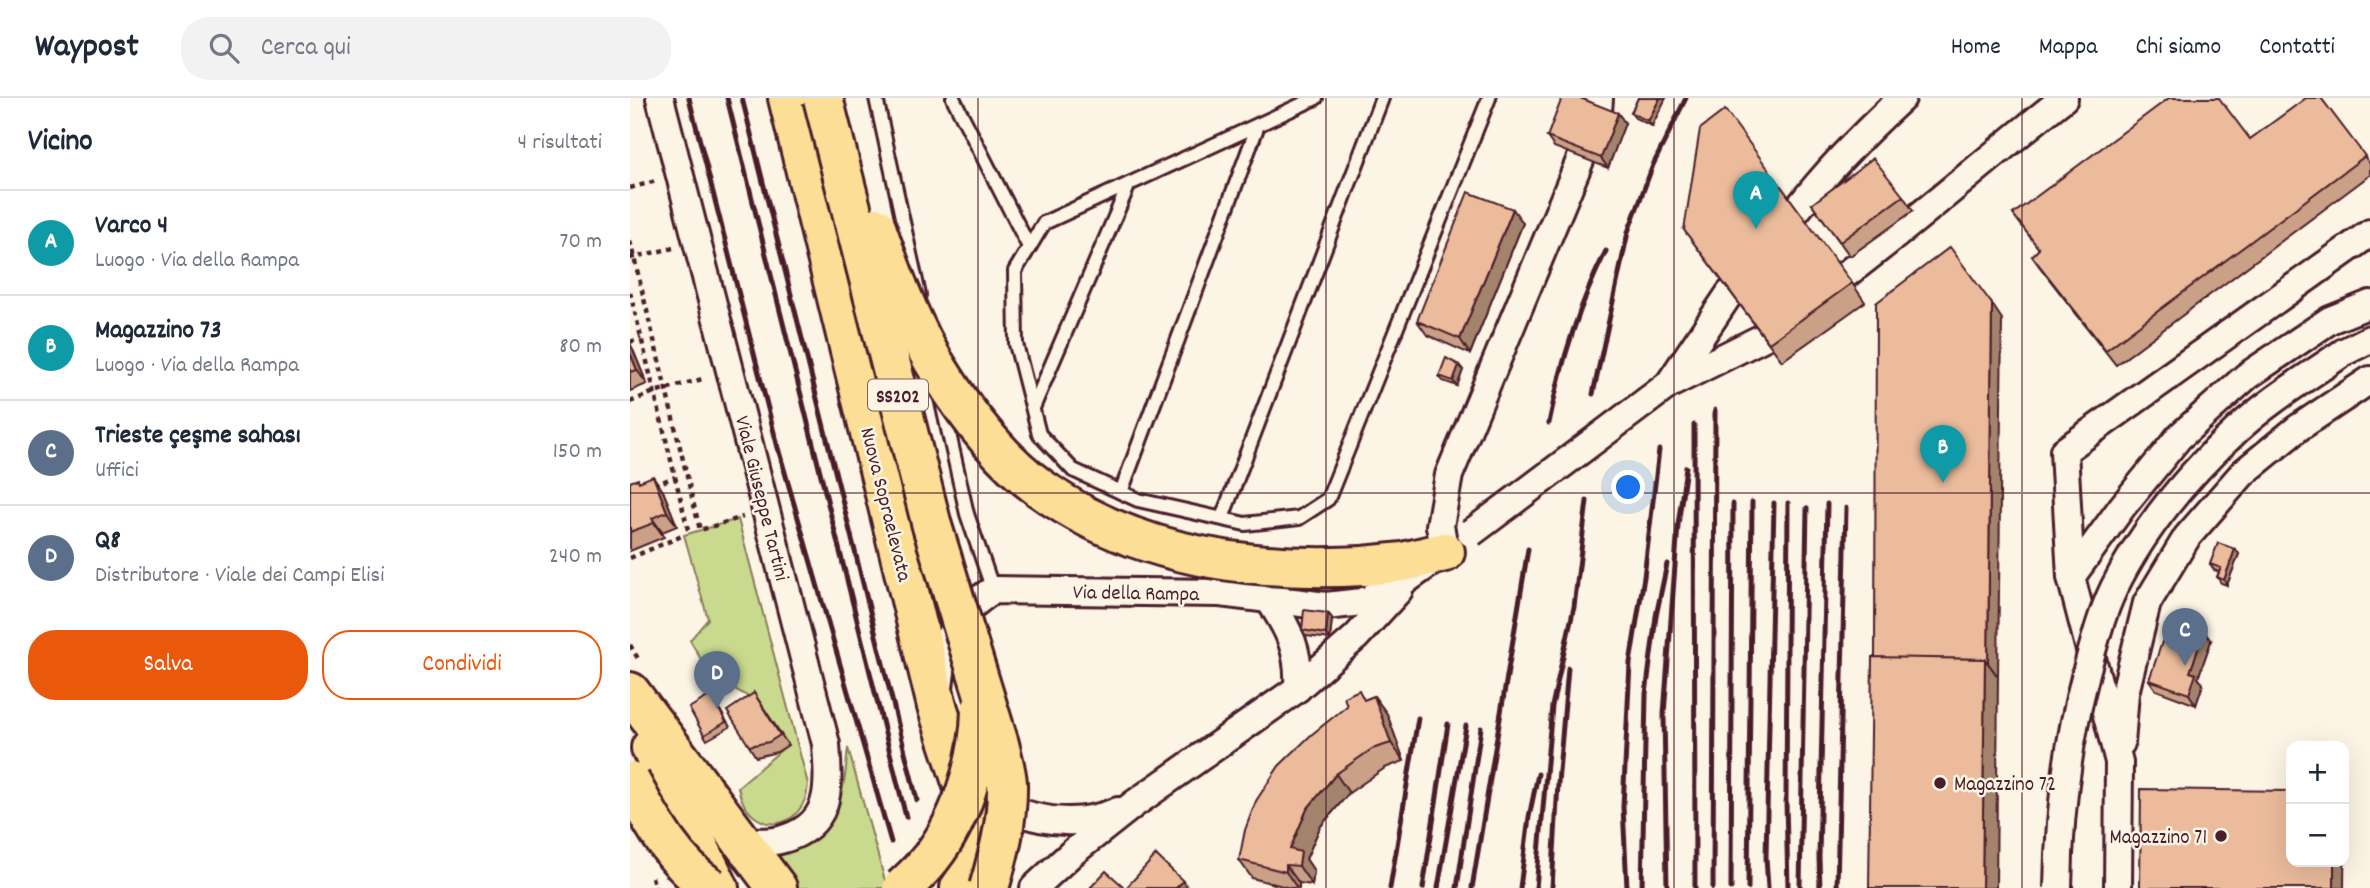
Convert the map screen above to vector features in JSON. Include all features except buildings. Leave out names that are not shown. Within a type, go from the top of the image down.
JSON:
[{"type":"main road","name":"Nuova Sopraelevata","points":[[788,98],[937,706]]},
{"type":"main road","name":"Nuova Sopraelevata","points":[[823,98],[932,526],[982,690]]},
{"type":"main road","points":[[832,98],[880,240],[939,371],[973,419],[1006,457],[1038,487],[1090,519],[1123,535],[1166,549],[1227,562],[1321,569],[1363,566],[1403,562],[1458,543]]},
{"type":"main road","points":[[636,679],[742,842],[777,888]]},
{"type":"main road","name":"SS202","points":[[902,888],[926,864],[961,806],[980,739],[982,690]]},
{"type":"main road","name":"SS202","points":[[982,690],[1007,781],[1006,818],[989,888]]},
{"type":"main road","points":[[630,706],[719,888]]},
{"type":"main road","name":"SS202","points":[[937,706],[971,805],[979,846],[975,862],[960,888]]},
{"type":"main road","points":[[630,781],[656,827],[676,854],[698,879],[712,888]]},
{"type":"street","name":"Viale Giuseppe Tartini","points":[[660,98],[826,744],[829,785],[821,814],[807,828],[780,840],[742,842]]},
{"type":"street","points":[[1797,210],[1823,176],[1902,98]]},
{"type":"street","points":[[1845,275],[1898,235],[1991,155],[2064,98]]},
{"type":"street","points":[[1458,543],[1440,526],[1449,475],[1581,158]]},
{"type":"street","points":[[2119,762],[2071,578],[2064,452],[2370,233]]},
{"type":"street","name":"Via della Rampa","points":[[1658,393],[1730,293]]},
{"type":"street","points":[[2071,578],[2122,507],[2179,437],[2247,376],[2330,320],[2370,304]]},
{"type":"street","name":"Via della Rampa","points":[[993,590],[1183,592],[1268,598],[1326,606],[1362,601],[1409,578],[1658,393],[1764,337]]},
{"type":"street","points":[[2058,888],[2067,757],[2097,630],[2114,588],[2166,508],[2210,456],[2262,409],[2344,352],[2370,339]]},
{"type":"street","points":[[2118,888],[2119,762],[2125,693],[2147,603],[2187,537],[2243,473],[2298,428],[2370,380]]},
{"type":"street","name":"Via della Rampa","points":[[1034,888],[1072,853],[1134,804],[1298,688],[1356,637],[1409,578]]},
{"type":"street","points":[[937,706],[941,668],[950,630],[978,599],[993,590]]},
{"type":"street","points":[[1268,598],[1293,640],[1299,667],[1298,688]]},
{"type":"street","name":"Via della Rampa","points":[[960,774],[984,796],[1016,812],[1048,821],[1076,822],[1104,817],[1134,804]]},
{"type":"street","points":[[630,798],[657,805],[674,795]]},
{"type":"lane","points":[[876,98],[967,514],[993,590]]},
{"type":"lane","points":[[953,98],[1029,247]]},
{"type":"lane","points":[[1316,98],[1044,223],[1015,271],[1016,344],[1039,434],[1073,470],[1138,500],[1245,523],[1299,518],[1328,499],[1489,98]]},
{"type":"lane","points":[[1222,519],[1382,98]]},
{"type":"lane","points":[[1121,492],[1258,125]]},
{"type":"lane","points":[[1032,408],[1129,184]]},
{"type":"path","points":[[630,188],[662,180]]},
{"type":"path","points":[[630,241],[700,530],[738,519]]},
{"type":"path","points":[[632,258],[678,247]]},
{"type":"path","points":[[630,292],[631,305],[675,477],[686,535],[630,558]]},
{"type":"path","points":[[630,342],[641,338]]},
{"type":"path","points":[[630,402],[666,388],[711,376]]},
{"type":"path","points":[[652,486],[675,477]]},
{"type":"path","points":[[630,645],[636,679]]},
{"type":"green space","points":[[738,519],[808,784],[805,800],[797,812],[787,820],[776,823],[764,822],[753,815],[744,804],[738,787],[787,745],[761,704],[710,675],[690,640],[708,619],[684,535]]},
{"type":"green space","points":[[848,748],[887,888],[791,888],[769,854],[795,848],[806,842],[816,835],[832,816],[842,792]]},
{"type":"railway","points":[[689,98],[778,448],[891,842]]},
{"type":"railway","points":[[727,98],[906,817]]},
{"type":"railway","points":[[742,98],[917,800]]},
{"type":"railway","points":[[1593,394],[1628,232],[1653,165],[1686,98]]},
{"type":"railway","points":[[1549,423],[1571,335],[1606,251]]},
{"type":"railway","points":[[1713,888],[1715,410]]},
{"type":"railway","points":[[1694,425],[1695,888]]},
{"type":"railway","points":[[1627,888],[1623,807],[1630,663],[1644,577],[1659,450]]},
{"type":"railway","points":[[1667,888],[1664,714],[1678,525],[1686,467]]},
{"type":"railway","points":[[1536,888],[1552,706],[1574,607],[1587,501]]},
{"type":"railway","points":[[1748,888],[1752,502]]},
{"type":"railway","points":[[1768,888],[1766,857],[1774,503]]},
{"type":"railway","points":[[1788,503],[1788,888]]},
{"type":"railway","points":[[1731,888],[1733,504]]},
{"type":"railway","points":[[1820,888],[1827,504]]},
{"type":"railway","points":[[1800,888],[1807,508]]},
{"type":"railway","points":[[1837,888],[1846,508]]},
{"type":"railway","points":[[1472,888],[1528,549]]},
{"type":"railway","points":[[1642,888],[1646,694],[1656,616],[1667,564]]},
{"type":"railway","points":[[1552,888],[1568,668]]},
{"type":"railway","points":[[1390,888],[1418,718]]},
{"type":"railway","points":[[1423,888],[1448,724]]},
{"type":"railway","points":[[1438,888],[1466,726]]},
{"type":"railway","points":[[1457,888],[1481,728]]},
{"type":"railway","points":[[1520,888],[1529,817],[1538,774]]},
{"type":"place","name":"Varco 4","points":[[1756,229]]},
{"type":"place","name":"Magazzino 73","points":[[1943,483]]},
{"type":"place","name":"Trieste çeşme sahası","points":[[2185,666]]},
{"type":"place","name":"Q8","points":[[717,709]]},
{"type":"place","name":"Magazzino 72","points":[[1940,783]]},
{"type":"place","name":"Magazzino 71","points":[[2221,836]]}]
